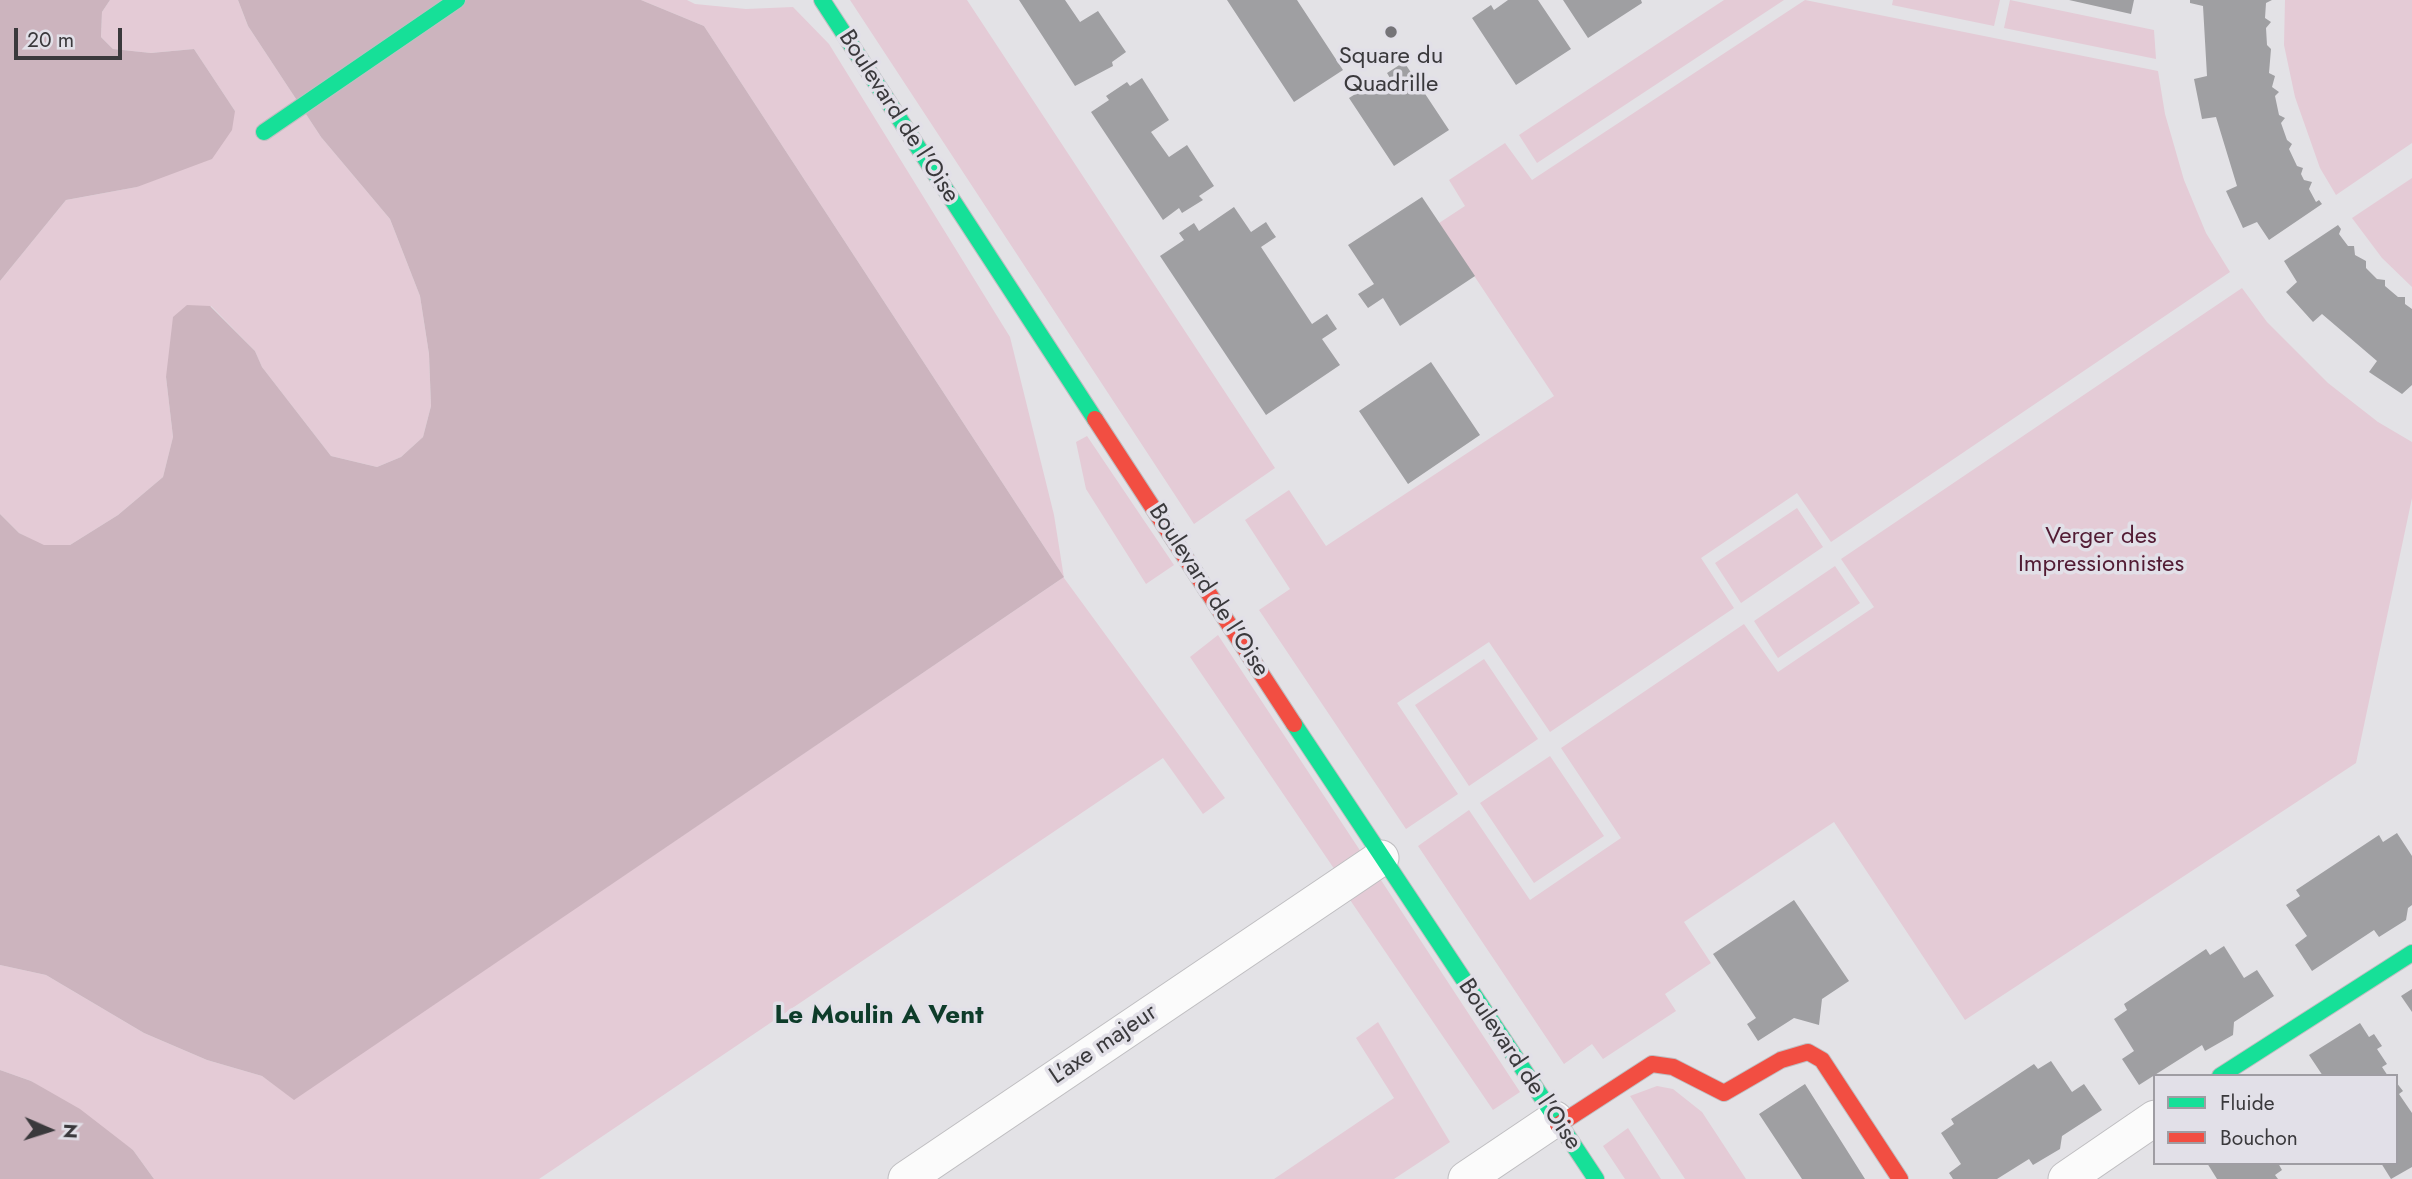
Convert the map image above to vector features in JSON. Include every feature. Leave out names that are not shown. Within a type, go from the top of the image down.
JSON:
[{"type":"main road","points":[[264,132],[457,0]]},
{"type":"main road","name":"Boulevard de l'Oise","points":[[822,1],[1381,858],[1595,1179]]},
{"type":"main road","points":[[2223,1074],[2412,953]]},
{"type":"main road","points":[[1556,1122],[1652,1063],[1673,1067],[1724,1093],[1781,1060],[1808,1052],[1822,1060],[1900,1179]]},
{"type":"street","name":"L'axe majeur","points":[[906,1179],[1381,858]]},
{"type":"street","points":[[2066,1179],[2153,1119]]},
{"type":"street","points":[[1466,1179],[1556,1122]]},
{"type":"green space","points":[[110,0],[238,0],[248,26],[321,137],[390,219],[420,296],[429,354],[431,406],[423,437],[401,457],[377,467],[331,456],[262,367],[255,351],[211,306],[166,377],[173,437],[163,477],[118,515],[70,545],[44,546],[19,533],[0,514],[0,281],[66,200],[137,187],[235,111],[194,49],[151,53],[113,49],[101,37],[102,12]]},
{"type":"green space","points":[[641,0],[687,0],[695,4],[746,9],[793,7],[829,44],[1010,337],[1054,515],[1064,577],[704,26]]},
{"type":"green space","points":[[850,0],[967,0],[1275,468],[1194,524]]},
{"type":"green space","points":[[1724,0],[1784,0],[1537,163],[1519,135]]},
{"type":"green space","points":[[1805,0],[2158,71],[2165,114],[2184,180],[2206,233],[2230,272],[1831,542],[1797,493],[1701,558],[1734,608],[1550,732],[1489,642],[1397,703],[1458,794],[1406,829],[1259,610],[1290,589],[1245,520],[1289,490],[1326,546],[1554,396],[1439,223],[1465,206],[1449,180],[1505,143],[1532,180]]},
{"type":"green space","points":[[1893,0],[2000,0],[1994,26],[1892,5]]},
{"type":"green space","points":[[2010,0],[2154,30],[2156,59],[2004,28]]},
{"type":"green space","points":[[2285,0],[2412,0],[2412,143],[2336,195],[2320,168],[2295,97],[2284,45]]},
{"type":"green space","points":[[2412,178],[2412,287],[2382,258],[2352,218]]},
{"type":"green space","name":"Verger des Impressionnistes","points":[[2242,288],[2267,322],[2328,383],[2378,422],[2412,442],[2412,498],[2356,763],[1965,1020],[1834,822],[1684,922],[1711,963],[1665,994],[1676,1011],[1603,1059],[1592,1044],[1564,1064],[1418,846],[1469,810],[1530,900],[1621,838],[1561,748],[1744,624],[1778,672],[1874,607],[1841,559]]},
{"type":"green space","points":[[1087,436],[1174,565],[1146,584],[1086,489],[1076,442]]},
{"type":"green space","points":[[1797,508],[1823,547],[1741,603],[1715,563]]},
{"type":"green space","points":[[1835,566],[1860,603],[1778,658],[1754,621]]},
{"type":"green space","points":[[1064,577],[1225,798],[1203,814],[1163,758],[539,1179],[154,1179],[133,1150],[31,1081],[0,1070],[0,965],[46,975],[144,1033],[207,1060],[262,1076],[294,1099]]},
{"type":"green space","points":[[1218,635],[1363,855],[1337,873],[1190,657]]},
{"type":"green space","points":[[1484,659],[1538,739],[1469,786],[1415,705]]},
{"type":"green space","points":[[1550,756],[1604,836],[1534,883],[1480,803]]},
{"type":"green space","points":[[1377,874],[1520,1092],[1493,1110],[1346,894]]},
{"type":"green space","points":[[1378,1022],[1450,1142],[1394,1179],[1274,1179],[1394,1098],[1356,1038]]},
{"type":"green space","points":[[1657,1086],[1673,1089],[1702,1112],[1746,1179],[1685,1179],[1630,1096]]},
{"type":"green space","points":[[1628,1128],[1661,1179],[1625,1179],[1603,1146]]},
{"type":"shaded area","points":[[0,0],[110,0],[102,12],[101,37],[113,49],[151,53],[194,49],[235,111],[232,130],[212,159],[137,187],[66,200],[0,281]]},
{"type":"shaded area","points":[[238,0],[641,0],[704,26],[1064,577],[294,1100],[262,1076],[207,1060],[144,1033],[46,975],[0,965],[0,514],[19,533],[44,545],[70,545],[118,515],[163,477],[173,437],[166,377],[173,317],[187,305],[210,306],[255,351],[262,367],[331,456],[377,467],[401,457],[423,437],[431,406],[429,354],[420,296],[390,219],[321,137],[248,26]]},
{"type":"shaded area","points":[[0,1070],[31,1081],[80,1109],[133,1150],[154,1179],[0,1179]]},
{"type":"building","points":[[1019,0],[1065,0],[1080,22],[1098,11],[1126,52],[1112,62],[1113,66],[1075,86]]},
{"type":"building","points":[[1227,0],[1297,0],[1343,70],[1294,102]]},
{"type":"building","points":[[1508,0],[1538,0],[1571,49],[1516,85],[1472,18],[1491,5],[1494,10]]},
{"type":"building","points":[[1563,0],[1641,0],[1642,3],[1588,38]]},
{"type":"building","points":[[2069,0],[2134,0],[2131,14]]},
{"type":"building","points":[[2190,0],[2272,0],[2266,3],[2265,18],[2271,22],[2266,28],[2267,45],[2271,49],[2269,73],[2275,76],[2272,87],[2279,92],[2275,96],[2279,115],[2285,118],[2281,123],[2287,140],[2292,144],[2289,149],[2297,166],[2303,168],[2301,174],[2304,180],[2312,182],[2309,189],[2316,202],[2319,200],[2322,204],[2269,240],[2257,222],[2243,228],[2226,191],[2237,186],[2216,117],[2202,119],[2194,79],[2207,76],[2203,6],[2190,3]]},
{"type":"building","points":[[1404,62],[1449,130],[1394,166],[1349,98],[1368,86],[1372,90],[1390,78],[1387,73]]},
{"type":"building","points":[[1142,78],[1169,120],[1151,132],[1169,157],[1187,145],[1214,186],[1199,196],[1203,200],[1182,213],[1179,208],[1163,220],[1091,112],[1109,100],[1106,96],[1127,82],[1130,86]]},
{"type":"building","points":[[1422,197],[1475,276],[1400,326],[1383,298],[1368,308],[1358,294],[1374,284],[1348,245]]},
{"type":"building","points":[[1234,207],[1251,232],[1266,222],[1276,237],[1261,247],[1312,324],[1327,314],[1337,329],[1322,339],[1340,365],[1266,415],[1160,256],[1184,240],[1179,233],[1194,223],[1199,231]]},
{"type":"building","points":[[2338,225],[2341,229],[2339,234],[2348,246],[2354,246],[2355,255],[2366,261],[2366,268],[2377,279],[2385,280],[2385,286],[2398,297],[2405,297],[2405,304],[2412,309],[2412,385],[2402,394],[2369,372],[2377,361],[2322,314],[2313,322],[2286,292],[2297,282],[2284,261]]},
{"type":"building","points":[[1431,362],[1480,435],[1408,484],[1359,411]]},
{"type":"building","points":[[2397,833],[2412,856],[2412,905],[2408,908],[2406,920],[2379,937],[2374,930],[2312,971],[2295,945],[2307,936],[2286,905],[2300,896],[2296,890],[2379,835],[2383,842]]},
{"type":"building","points":[[1794,900],[1849,981],[1822,999],[1819,1025],[1794,1018],[1758,1041],[1747,1024],[1756,1018],[1713,954]]},
{"type":"building","points":[[2224,946],[2244,978],[2257,970],[2274,996],[2234,1022],[2233,1035],[2205,1051],[2202,1045],[2139,1085],[2122,1059],[2134,1051],[2114,1019],[2127,1010],[2124,1004],[2206,949],[2210,955]]},
{"type":"building","points":[[2412,989],[2412,1012],[2401,996]]},
{"type":"building","points":[[2360,1023],[2369,1037],[2374,1034],[2382,1046],[2377,1049],[2387,1064],[2382,1067],[2387,1074],[2322,1074],[2309,1055]]},
{"type":"building","points":[[2051,1061],[2072,1092],[2084,1084],[2102,1110],[2062,1136],[2060,1149],[2033,1165],[2029,1159],[1997,1179],[1953,1179],[1949,1173],[1961,1164],[1941,1133],[1954,1124],[1951,1119],[2034,1064],[2038,1069]]},
{"type":"building","points":[[1805,1084],[1865,1179],[1802,1179],[1759,1114]]},
{"type":"building","points":[[2398,1085],[2403,1091],[2399,1094],[2412,1113],[2412,1167],[2391,1179],[2382,1165],[2398,1165]]},
{"type":"building","points":[[2208,1165],[2279,1165],[2282,1170],[2275,1175],[2278,1179],[2217,1179]]},
{"type":"traffic: fast","points":[[264,132],[457,0]]},
{"type":"traffic: fast","points":[[822,0],[1095,419]]},
{"type":"traffic: fast","points":[[1294,724],[1596,1179]]},
{"type":"traffic: fast","points":[[2223,1074],[2412,953]]},
{"type":"traffic: jam","points":[[1095,419],[1294,724]]},
{"type":"traffic: jam","points":[[1558,1125],[1652,1064],[1673,1067],[1724,1093],[1781,1060],[1808,1052],[1822,1060],[1900,1179]]},
{"type":"place","name":"Square du Quadrille","points":[[1391,32]]},
{"type":"district","name":"Le Moulin A Vent","points":[[879,1017]]}]
